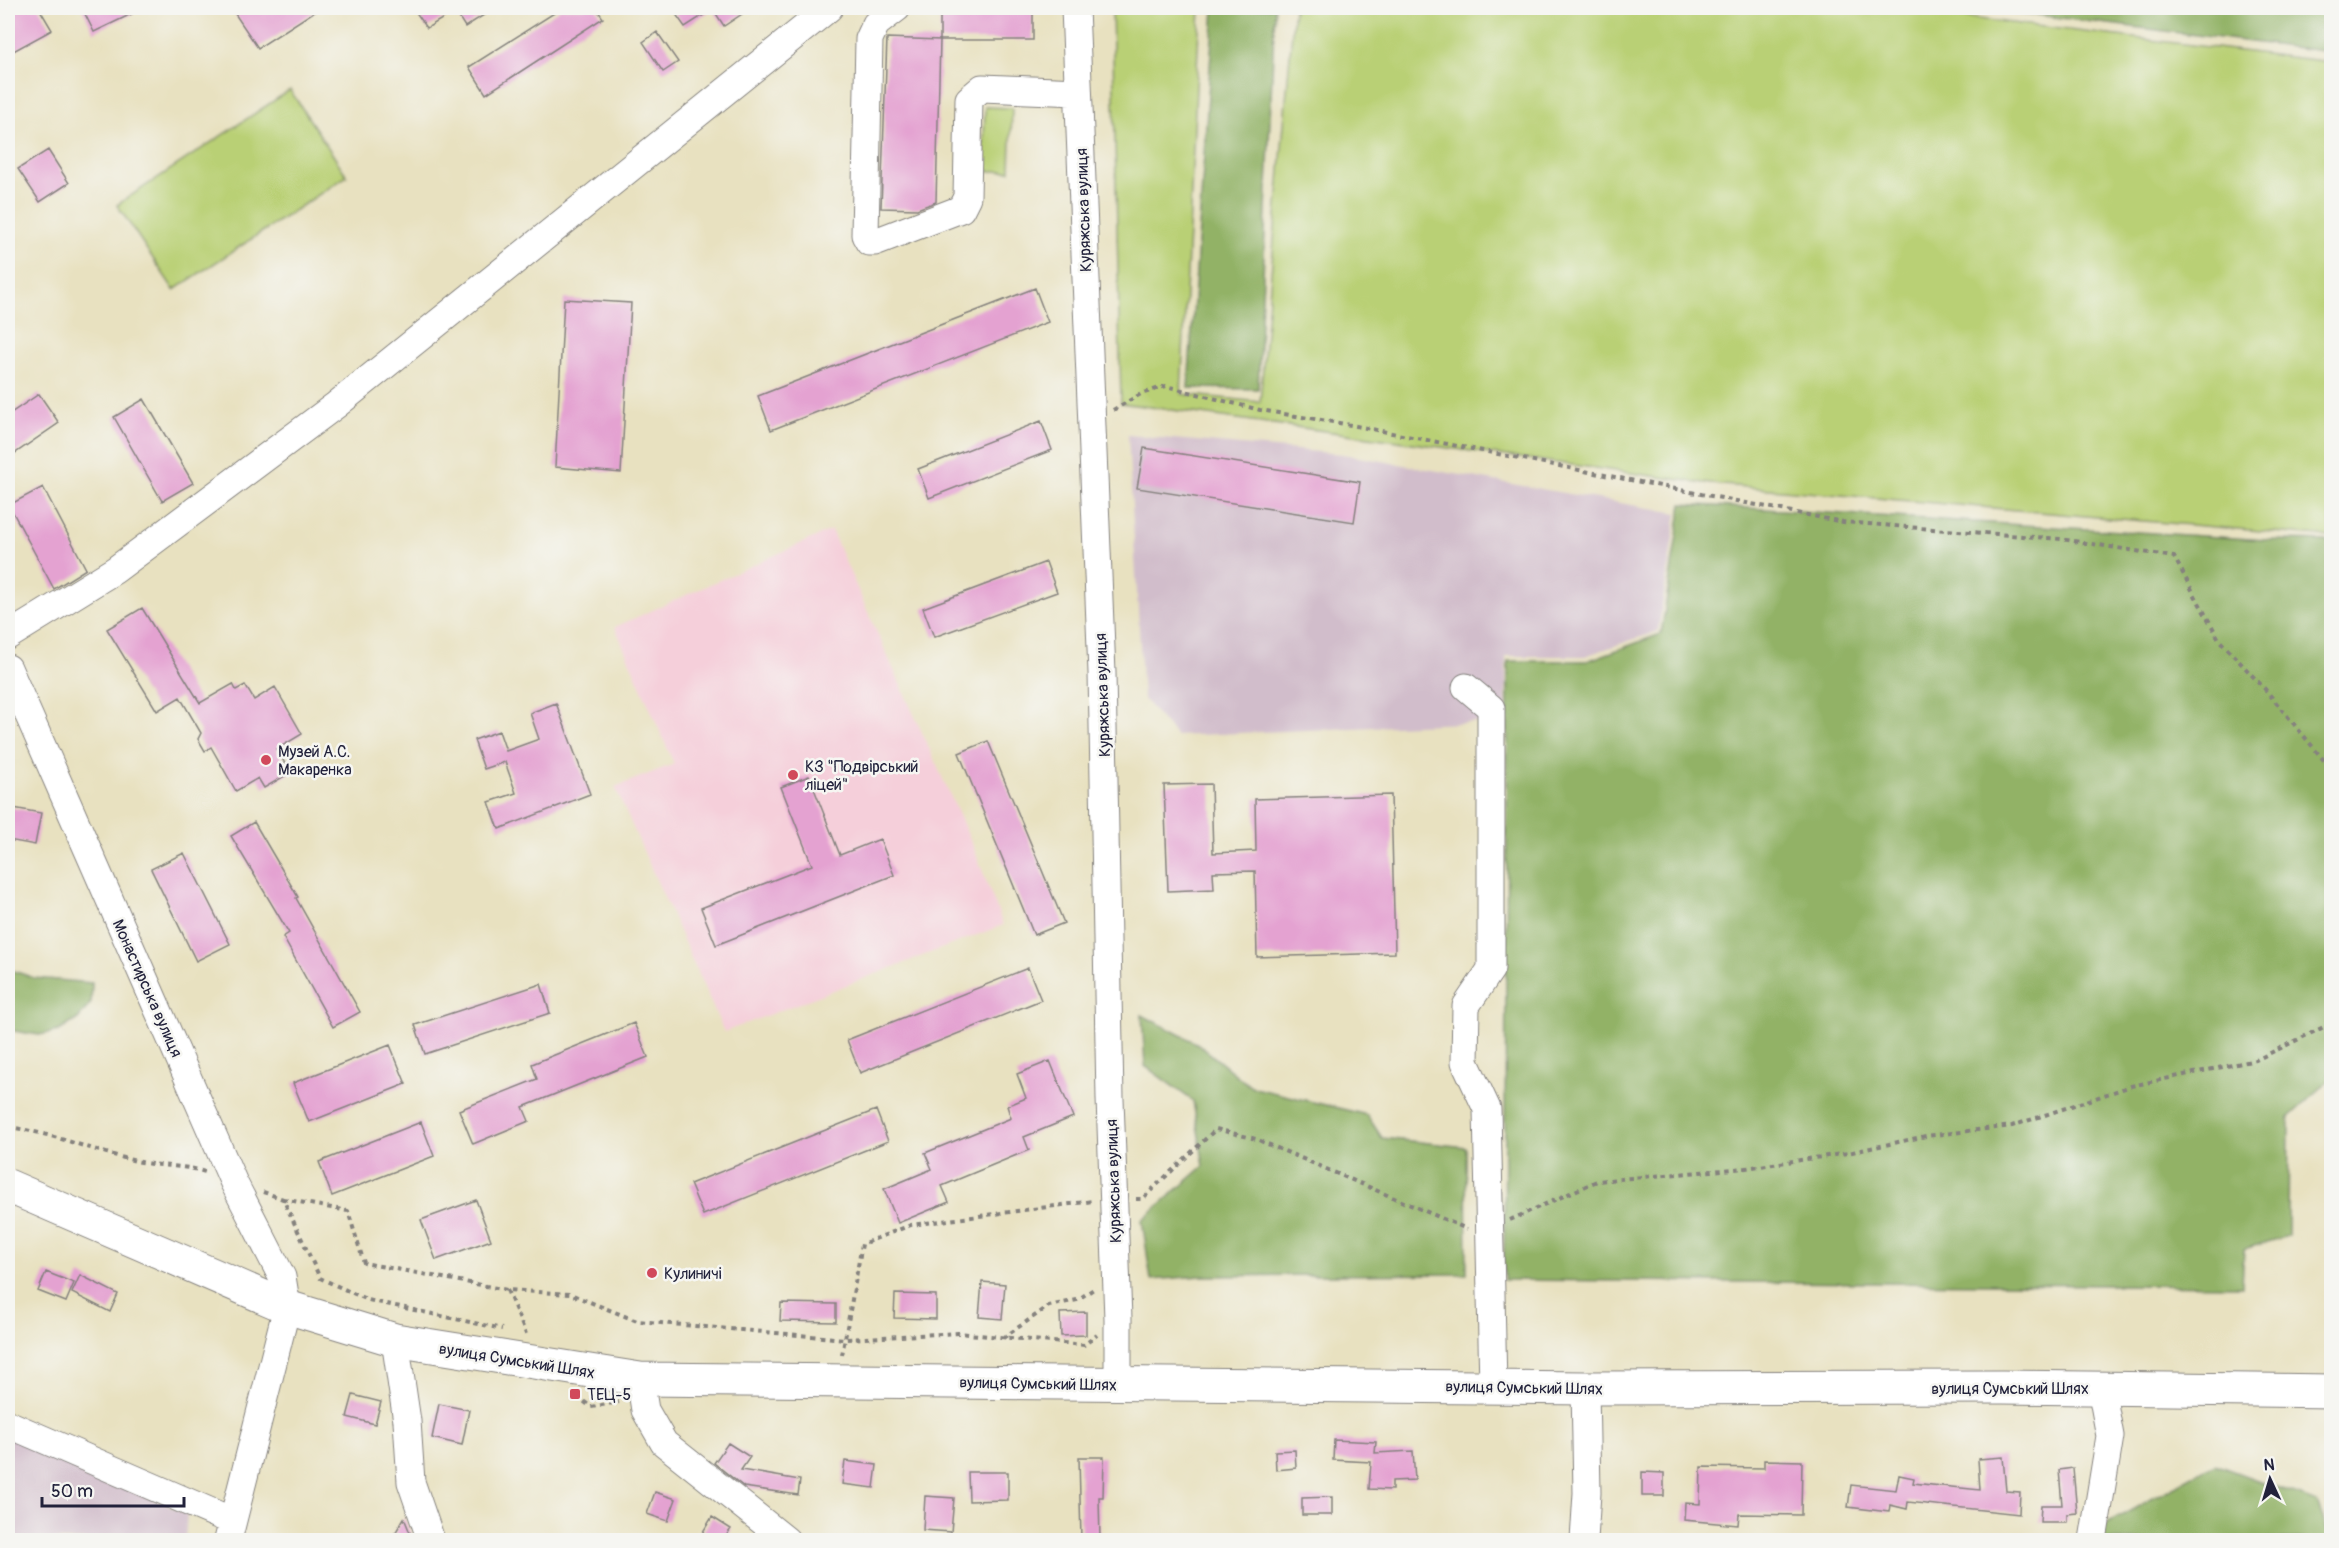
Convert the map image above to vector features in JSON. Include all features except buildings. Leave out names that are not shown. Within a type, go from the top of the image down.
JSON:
[{"type":"main road","name":"вулиця Сумський Шлях","points":[[8,1186],[287,1307],[395,1340],[640,1379],[1585,1388],[2101,1388],[2331,1391]]},
{"type":"street","points":[[8,636],[116,570],[336,405],[829,8]]},
{"type":"street","points":[[897,8],[876,24],[869,39],[865,235],[869,242],[875,242],[961,209],[967,196],[969,99],[982,88],[1078,92]]},
{"type":"street","name":"Куряжська вулиця","points":[[1076,8],[1102,673],[1118,1384]]},
{"type":"street","name":"Монастирська вулиця","points":[[8,668],[234,1183],[282,1277],[287,1307]]},
{"type":"street","points":[[1466,687],[1491,708],[1491,969],[1466,1006],[1465,1062],[1487,1109],[1492,1387]]},
{"type":"street","points":[[8,1424],[230,1531],[287,1307]]},
{"type":"street","points":[[395,1340],[407,1421],[411,1482],[431,1540]]},
{"type":"street","points":[[640,1379],[645,1410],[664,1443],[786,1540]]},
{"type":"street","points":[[1584,1540],[1587,1493],[1585,1388]]},
{"type":"street","points":[[2093,1540],[2110,1436],[2101,1388]]},
{"type":"path","points":[[1092,422],[1141,394],[1166,386],[1260,410],[1351,425],[1844,522],[2061,539],[2174,557],[2220,641],[2264,688],[2331,770]]},
{"type":"path","points":[[837,1380],[862,1244],[911,1225],[1115,1198],[1142,1199],[1216,1129],[1256,1139],[1450,1223],[1480,1233],[1597,1181],[1746,1168],[1848,1153],[1926,1136],[2012,1125],[2131,1086],[2256,1060],[2331,1023]]},
{"type":"path","points":[[8,1127],[28,1130],[146,1163],[191,1167],[283,1199],[348,1211],[364,1263],[507,1290],[570,1294],[637,1321],[845,1339],[958,1333],[1084,1345],[1118,1318]]},
{"type":"path","points":[[283,1199],[320,1278],[368,1300],[503,1329]]},
{"type":"path","points":[[1003,1338],[1049,1306],[1077,1300],[1086,1294],[1102,1282],[1116,1259]]},
{"type":"path","points":[[507,1290],[526,1334]]},
{"type":"path","points":[[515,1332],[537,1336]]},
{"type":"shaded area","points":[[1128,435],[1342,454],[1677,513],[1658,631],[1585,656],[1506,656],[1506,721],[1176,736],[1143,698]]},
{"type":"shaded area","name":"КЗ \"Подвірський ліцей\"","points":[[831,530],[973,846],[1003,925],[724,1032],[615,787],[674,764],[615,627]]},
{"type":"shaded area","points":[[8,1434],[187,1514],[185,1540],[8,1540]]},
{"type":"green space","points":[[1112,8],[1200,8],[1181,394],[1260,402],[1294,8],[1889,8],[2331,62],[2331,537],[1711,484],[1121,403]]},
{"type":"green space","points":[[1214,8],[1275,8],[1258,389],[1188,388]]},
{"type":"green space","points":[[1981,8],[2331,8],[2331,52]]},
{"type":"green space","points":[[290,90],[347,176],[174,290],[117,205]]},
{"type":"green space","points":[[985,107],[1012,108],[1010,171],[983,171]]},
{"type":"green space","points":[[1682,504],[2267,540],[2331,541],[2331,1079],[2289,1117],[2288,1236],[2244,1249],[2242,1286],[1504,1280],[1508,661],[1587,661],[1661,634]]},
{"type":"green space","points":[[8,969],[34,978],[92,983],[91,1003],[78,1019],[59,1031],[39,1035],[8,1030]]},
{"type":"green space","points":[[1142,1015],[1198,1044],[1251,1087],[1367,1115],[1382,1138],[1466,1147],[1467,1274],[1201,1276],[1151,1280],[1142,1220],[1204,1166],[1193,1101],[1145,1066]]},
{"type":"green space","points":[[2214,1464],[2317,1502],[2331,1540],[2102,1540],[2103,1526]]},
{"type":"place","name":"Музей А.С. Макаренка","points":[[266,760]]},
{"type":"place","name":"КЗ \"Подвірський ліцей\"","points":[[793,775]]},
{"type":"place","name":"Кулиничі","points":[[652,1273]]},
{"type":"place","name":"ТЕЦ-5","points":[[575,1394]]}]
